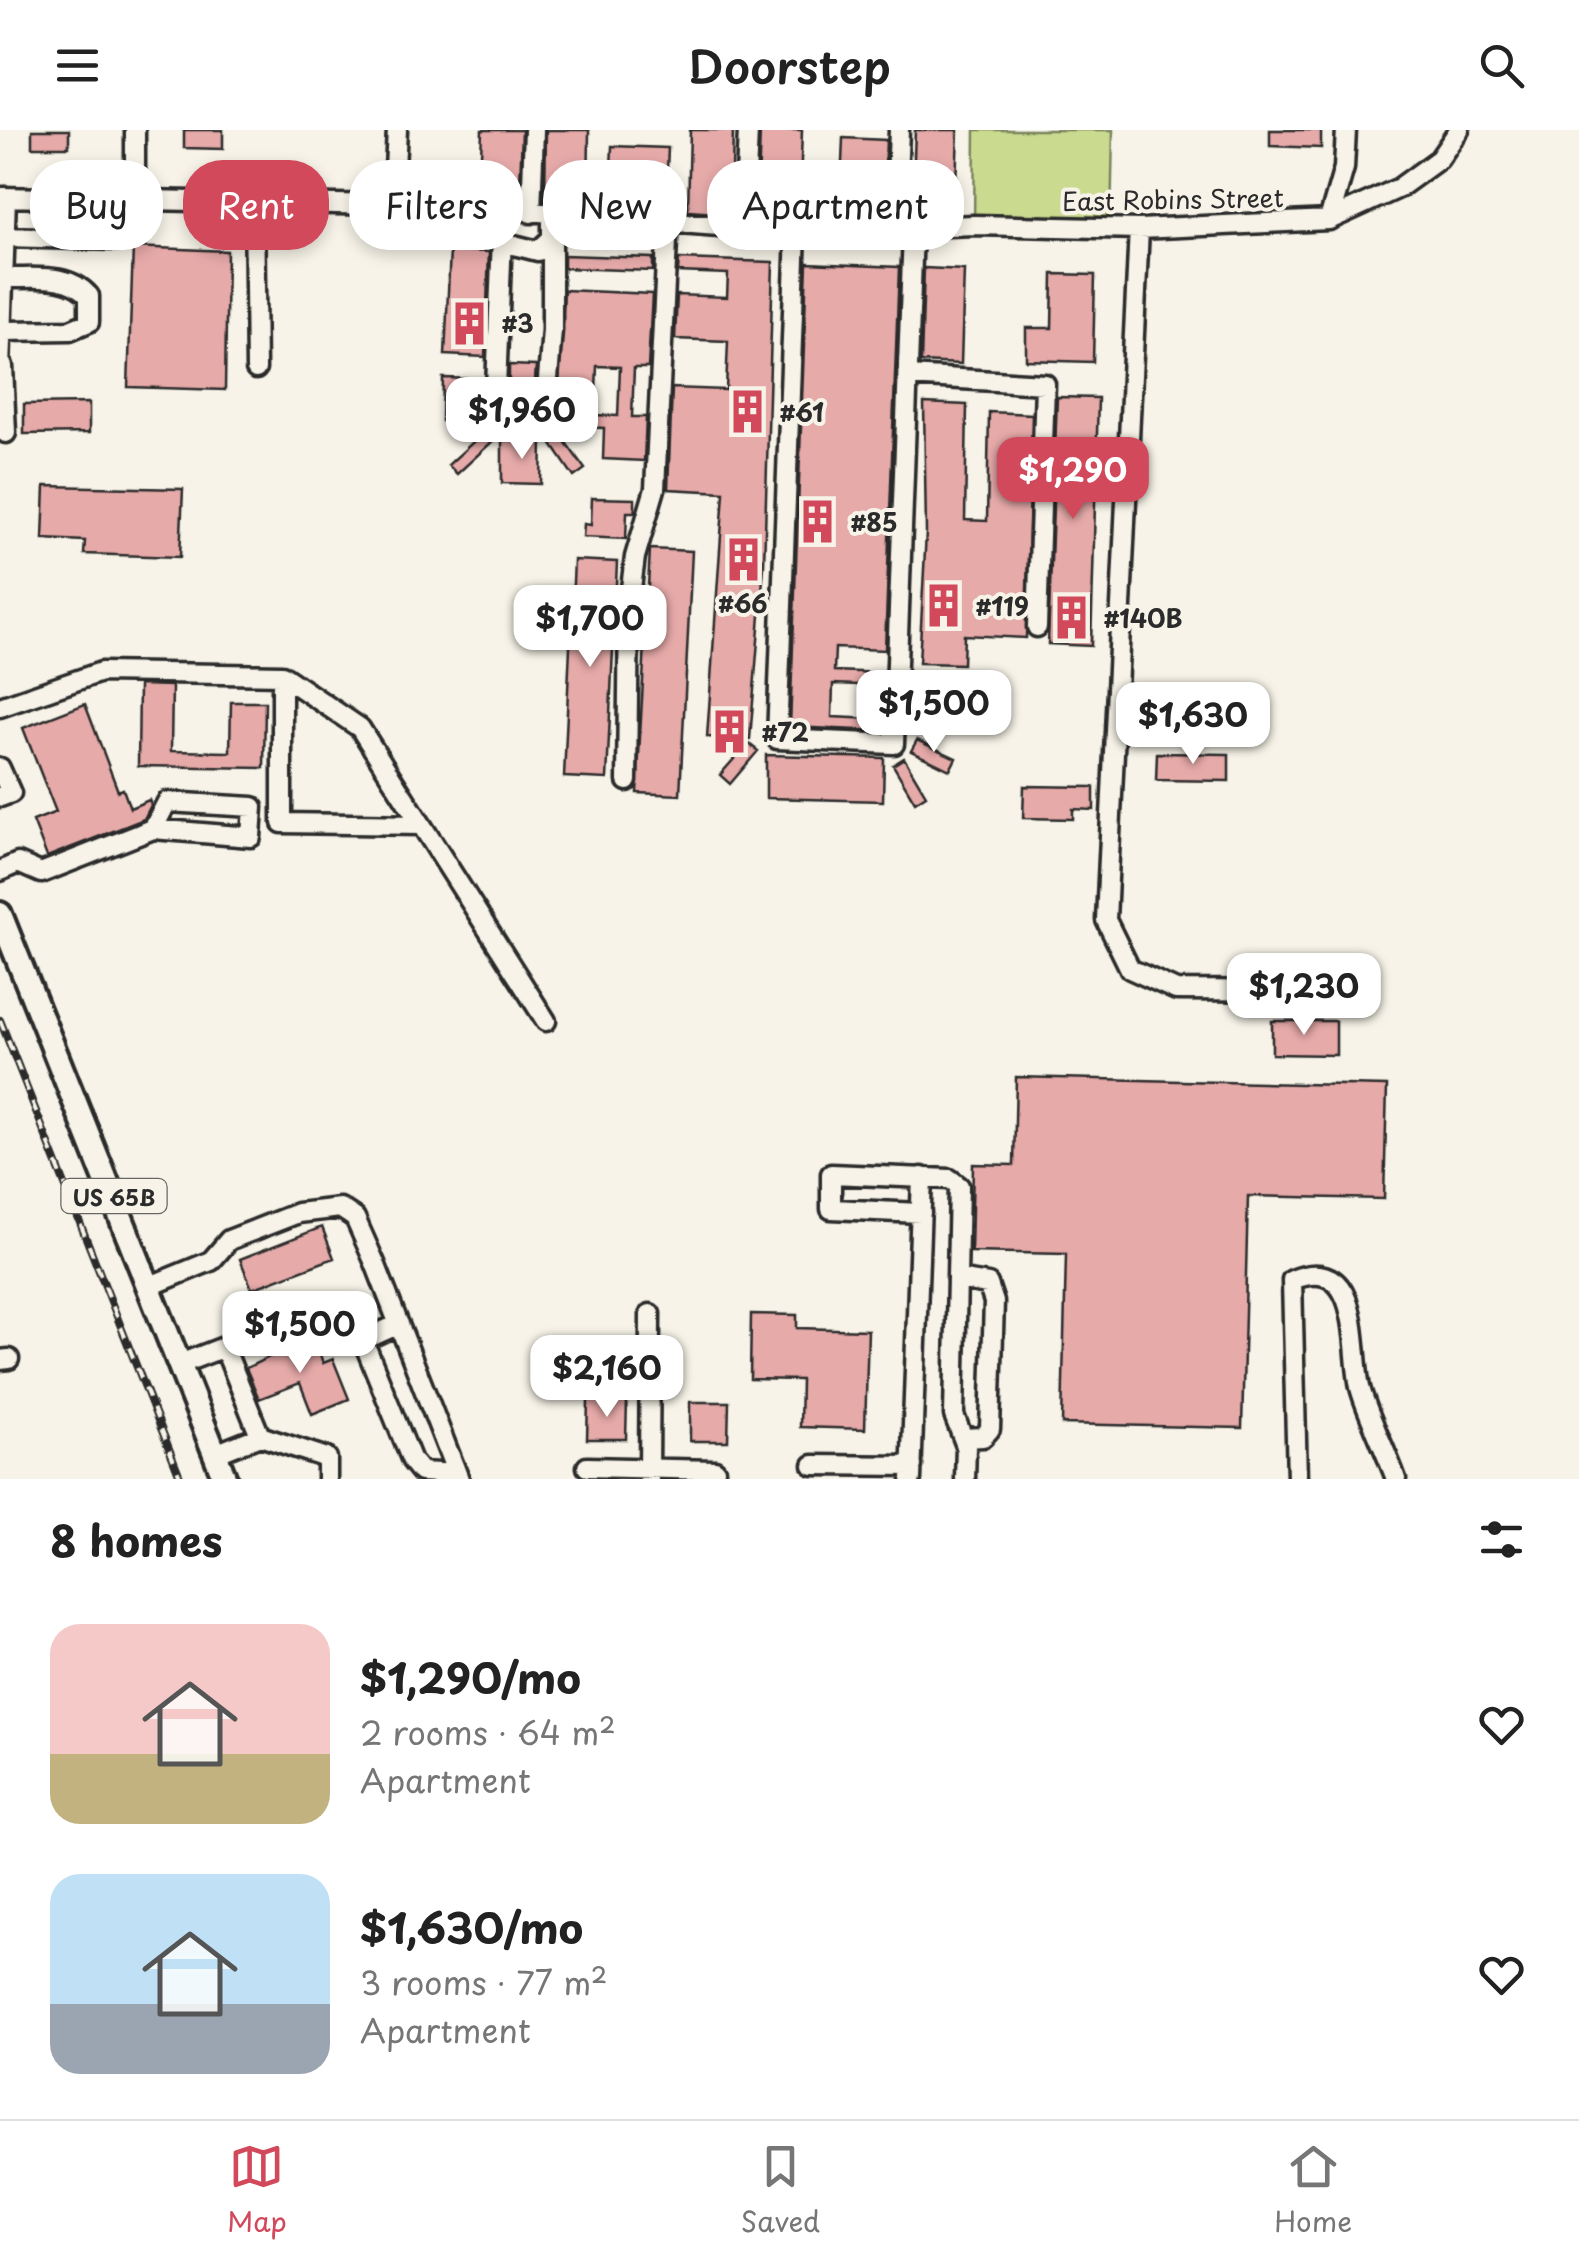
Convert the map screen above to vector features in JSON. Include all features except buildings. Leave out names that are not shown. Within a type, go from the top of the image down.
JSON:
[{"type":"main road","name":"US 65B","points":[[0,914],[225,1479]]},
{"type":"street","points":[[135,130],[135,160]]},
{"type":"street","points":[[395,160],[397,130]]},
{"type":"street","points":[[532,213],[534,130]]},
{"type":"street","points":[[747,160],[748,130]]},
{"type":"street","points":[[899,130],[900,160]]},
{"type":"street","points":[[1329,220],[1344,168],[1346,130]]},
{"type":"street","points":[[1329,220],[1399,188],[1439,159],[1458,130]]},
{"type":"street","points":[[3,197],[2,368],[6,433]]},
{"type":"street","name":"East Robins Street","points":[[3,197],[30,198]]},
{"type":"street","name":"East Robins Street","points":[[523,212],[543,214]]},
{"type":"street","name":"East Robins Street","points":[[964,226],[1139,229],[1329,220]]},
{"type":"street","points":[[1139,229],[1106,920],[1130,969],[1176,990],[1338,991]]},
{"type":"street","points":[[4,238],[30,238]]},
{"type":"street","points":[[255,250],[256,369]]},
{"type":"street","points":[[502,250],[496,388],[511,428],[532,429],[544,416],[552,330],[552,250]]},
{"type":"street","points":[[627,782],[630,604],[635,557],[655,489],[667,250]]},
{"type":"street","points":[[795,250],[776,739],[894,744],[908,376],[905,250]]},
{"type":"street","points":[[4,278],[65,280],[79,285],[90,296],[89,322],[70,330],[4,331]]},
{"type":"street","points":[[908,376],[1045,384],[1038,627]]},
{"type":"street","points":[[0,707],[101,672],[282,675],[360,728],[546,1022]]},
{"type":"street","points":[[282,675],[282,823],[421,826]]},
{"type":"street","points":[[0,768],[10,793],[0,797]]},
{"type":"street","points":[[0,871],[18,863],[41,873],[154,829],[251,837],[253,807],[167,802],[154,829]]},
{"type":"street","points":[[922,1213],[831,1209],[832,1174],[950,1178],[959,1186],[954,1416],[963,1438],[965,1479]]},
{"type":"street","points":[[813,1465],[911,1472],[922,1177]]},
{"type":"street","points":[[150,1286],[210,1261],[229,1240],[298,1212],[340,1208],[355,1218],[399,1324],[458,1476],[421,1472],[412,1461],[365,1345],[368,1338],[399,1324]]},
{"type":"street","points":[[1298,1479],[1292,1280],[1307,1274],[1327,1279],[1343,1293],[1355,1318],[1360,1388],[1396,1479]]},
{"type":"street","points":[[957,1279],[988,1284],[994,1302],[990,1429],[983,1437],[963,1438]]},
{"type":"street","points":[[650,1314],[650,1472]]},
{"type":"street","points":[[180,1364],[305,1317]]},
{"type":"street","points":[[224,1347],[260,1436]]},
{"type":"street","points":[[215,1454],[260,1436],[327,1458],[328,1479]]},
{"type":"street","points":[[587,1467],[650,1472],[715,1470]]},
{"type":"green space","points":[[975,130],[1113,130],[1111,227],[974,225]]},
{"type":"railway","points":[[0,1020],[181,1479]]},
{"type":"place","name":"#3","points":[[469,323]]},
{"type":"place","name":"#61","points":[[747,412]]},
{"type":"place","name":"#85","points":[[818,522]]},
{"type":"place","name":"#66","points":[[743,559]]},
{"type":"place","name":"#119","points":[[943,606]]},
{"type":"place","name":"#140B","points":[[1071,618]]},
{"type":"place","name":"#72","points":[[729,732]]}]
